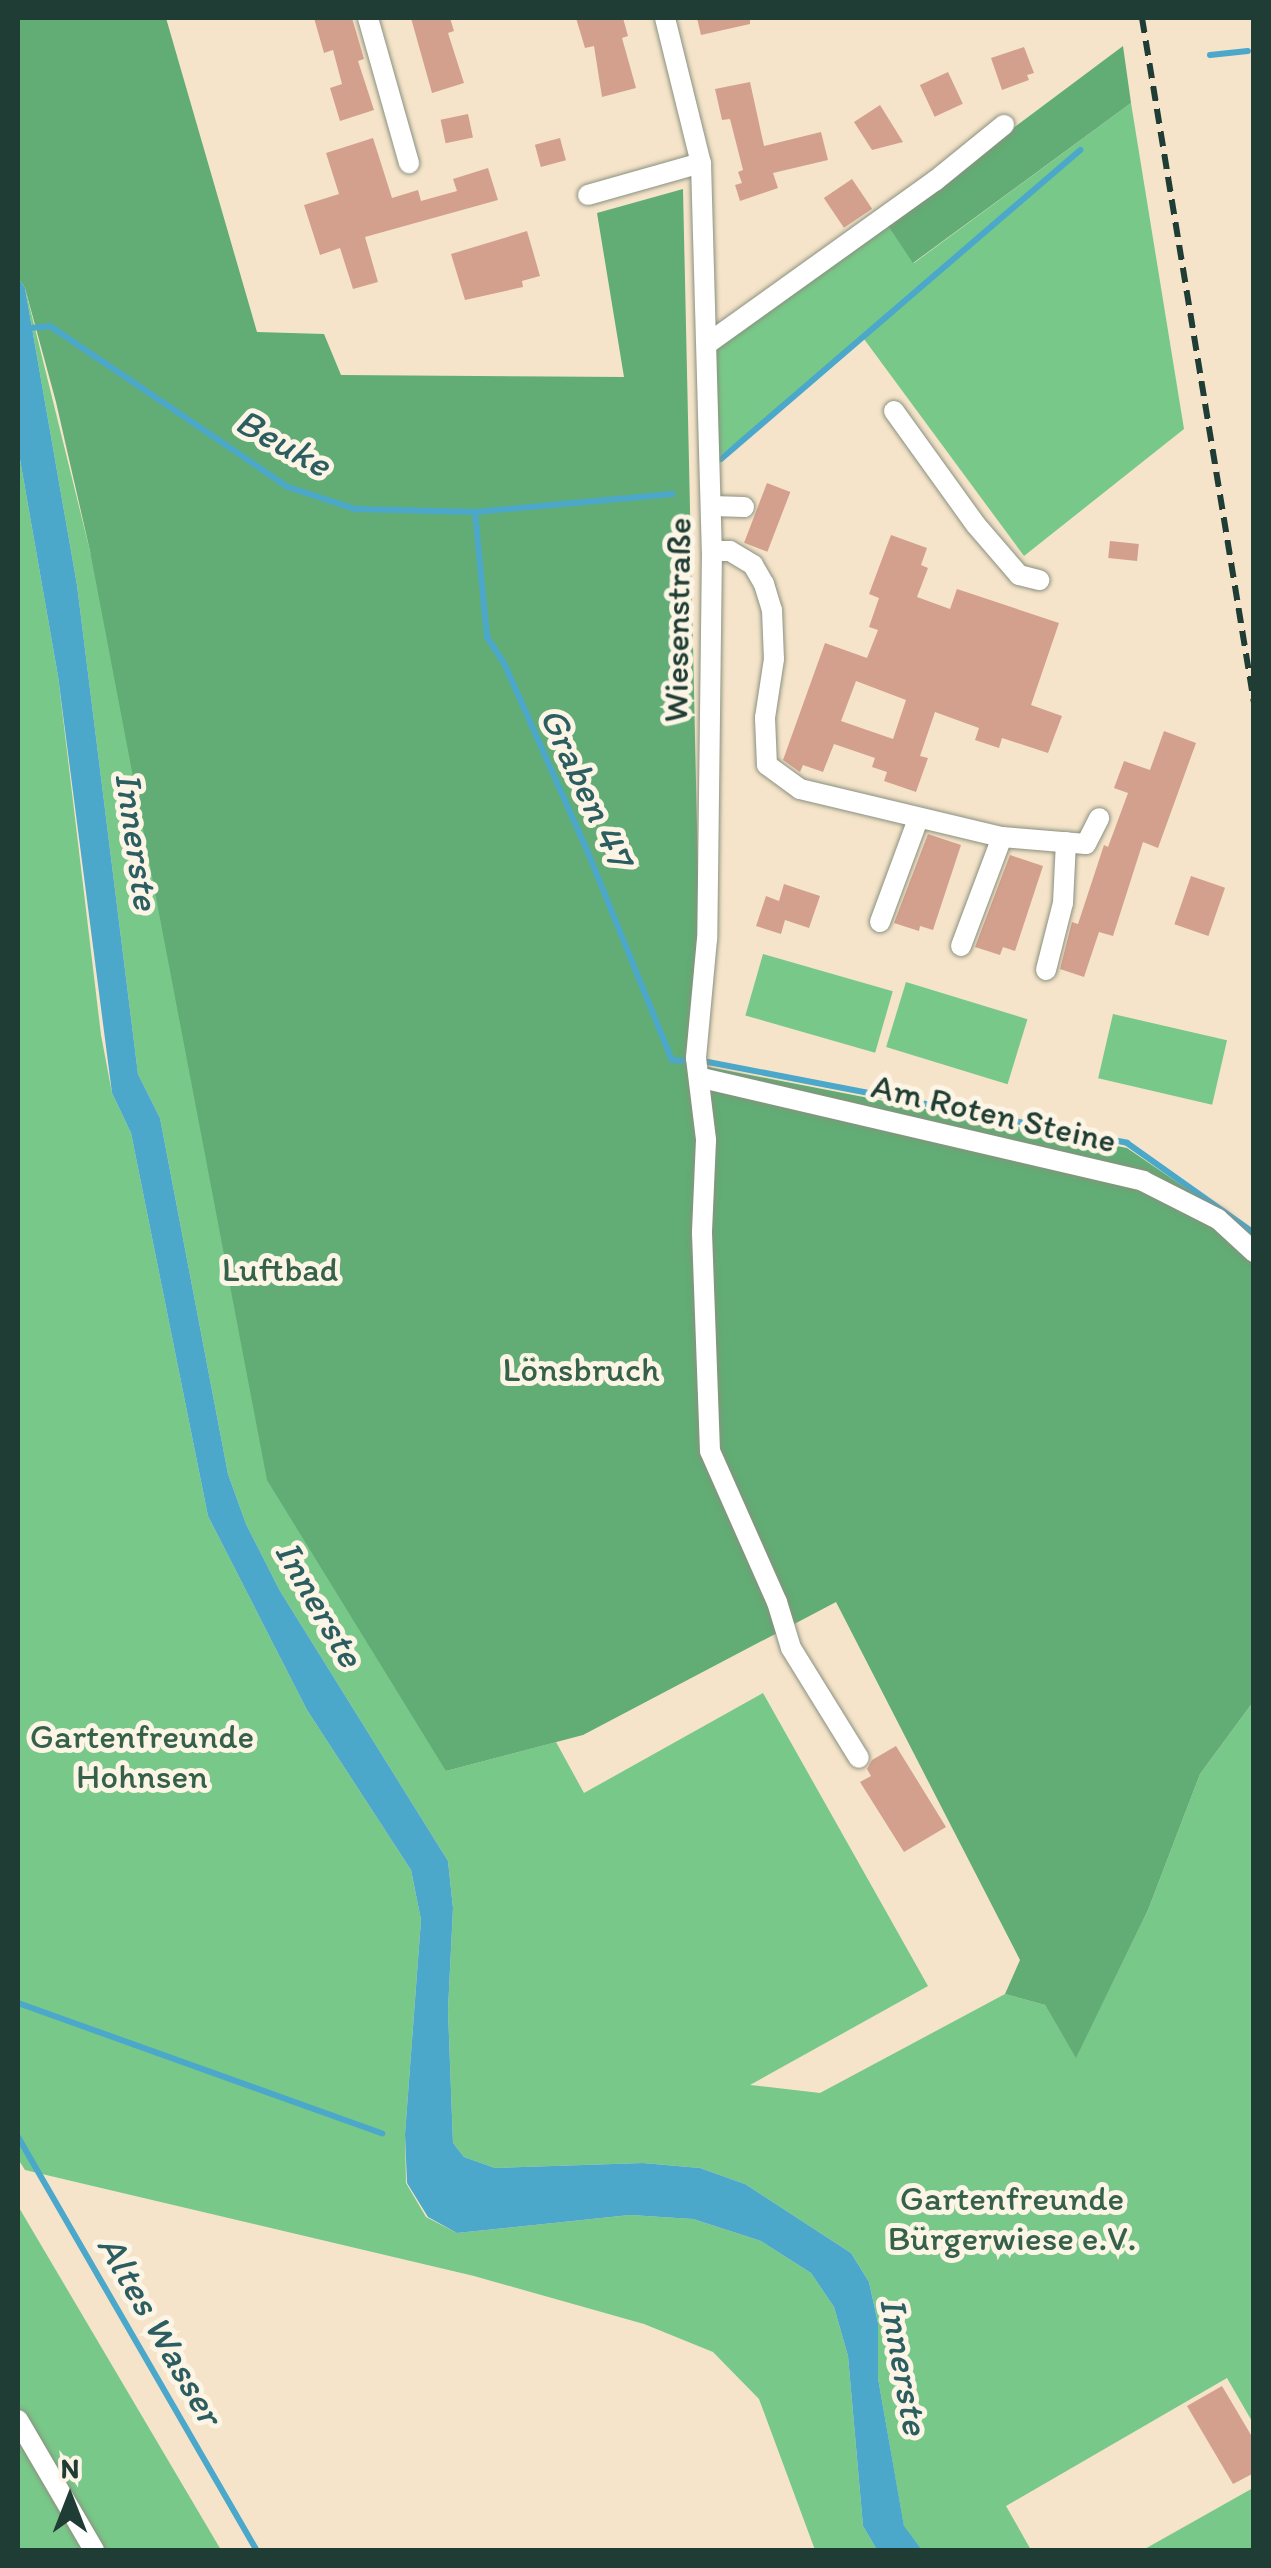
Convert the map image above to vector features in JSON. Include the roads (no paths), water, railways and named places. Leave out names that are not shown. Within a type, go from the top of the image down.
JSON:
[{"type":"street","points":[[368,18],[409,163]]},
{"type":"street","name":"Wiesenstraße","points":[[665,18],[701,163],[712,506],[707,939],[696,1058],[702,1078],[710,1451],[776,1602],[791,1648],[858,1758]]},
{"type":"street","points":[[706,344],[935,181],[1004,125]]},
{"type":"street","points":[[588,196],[701,163]]},
{"type":"street","points":[[894,411],[976,526],[1019,574],[1039,580]]},
{"type":"street","points":[[712,506],[744,507]]},
{"type":"street","points":[[712,551],[730,551],[753,565],[772,610],[767,765],[800,789],[1002,837],[1086,844],[1099,818]]},
{"type":"street","points":[[880,922],[918,819]]},
{"type":"street","points":[[960,946],[1002,837]]},
{"type":"street","points":[[1046,970],[1063,903],[1066,842]]},
{"type":"street","name":"Am Roten Steine","points":[[702,1078],[1142,1181],[1218,1219],[1254,1252]]},
{"type":"street","points":[[18,2420],[94,2550]]},
{"type":"water","points":[[18,278],[25,288],[77,585],[138,1074],[160,1118],[228,1474],[246,1524],[280,1591],[448,1861],[453,1908],[448,2010],[453,2143],[464,2157],[495,2168],[643,2163],[700,2168],[745,2184],[851,2253],[869,2282],[878,2323],[878,2378],[904,2526],[922,2550],[877,2550],[863,2526],[848,2356],[834,2307],[811,2273],[761,2241],[693,2219],[630,2215],[457,2233],[428,2217],[407,2183],[405,2134],[421,1920],[411,1870],[307,1710],[208,1516],[131,1133],[112,1093],[58,676],[18,448]]},
{"type":"waterway","name":"Beuke","points":[[1210,55],[1248,51]]},
{"type":"waterway","name":"Beuke","points":[[721,459],[1080,150]]},
{"type":"waterway","name":"Beuke","points":[[18,329],[50,326],[288,487],[355,509],[475,512],[672,494]]},
{"type":"waterway","name":"Graben 47","points":[[475,512],[487,637],[504,663],[589,855],[672,1060],[691,1061]]},
{"type":"waterway","name":"Graben 47","points":[[708,1062],[1127,1143],[1254,1233]]},
{"type":"waterway","name":"Altes Wasser","points":[[18,2003],[382,2133]]},
{"type":"waterway","name":"Altes Wasser","points":[[18,2137],[256,2550]]},
{"type":"railway","points":[[1142,18],[1254,703]]},
{"type":"water label","name":"Innerste","points":[[137,841]]},
{"type":"water label","name":"Innerste","points":[[319,1604]]},
{"type":"water label","name":"Innerste","points":[[904,2366]]},
{"type":"park label","name":"Luftbad","points":[[280,1269]]},
{"type":"park label","name":"Lönsbruch","points":[[581,1369]]},
{"type":"park label","name":"Gartenfreunde Hohnsen","points":[[142,1756]]},
{"type":"park label","name":"Gartenfreunde Bürgerwiese e.V.","points":[[1012,2218]]}]
